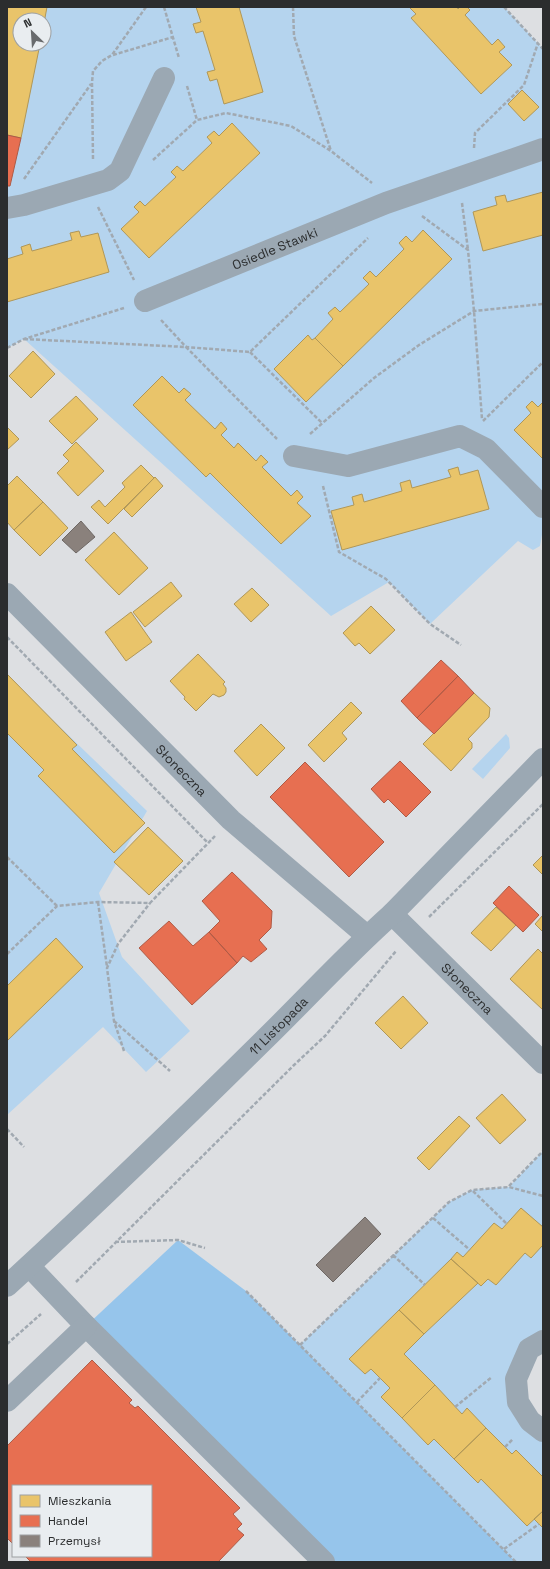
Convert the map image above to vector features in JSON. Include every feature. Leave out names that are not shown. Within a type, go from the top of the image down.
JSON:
[{"type":"street","points":[[7,208],[24,205],[108,180],[120,171],[164,78]]},
{"type":"street","name":"Osiedle Stawki","points":[[145,301],[386,203],[543,149]]},
{"type":"street","points":[[294,456],[348,466],[460,436],[486,449],[543,507]]},
{"type":"street","name":"Słoneczna","points":[[7,594],[231,820],[367,936]]},
{"type":"street","name":"11 Listopada","points":[[7,1286],[85,1214],[264,1040],[367,936],[392,914],[543,759]]},
{"type":"street","name":"Słoneczna","points":[[392,914],[543,1062]]},
{"type":"street","points":[[29,1266],[86,1326],[324,1562]]},
{"type":"street","points":[[7,1401],[86,1326]]},
{"type":"street","points":[[543,1341],[529,1349],[516,1379],[518,1402],[530,1421],[543,1430]]},
{"type":"path","points":[[112,55],[146,7]]},
{"type":"path","points":[[293,7],[294,36],[331,150]]},
{"type":"path","points":[[504,7],[543,49]]},
{"type":"path","points":[[173,37],[112,55],[102,61],[93,71],[94,199],[145,301],[186,348],[294,456]]},
{"type":"path","points":[[475,133],[524,85],[538,43]]},
{"type":"path","points":[[23,181],[92,83]]},
{"type":"path","points":[[459,178],[468,250]]},
{"type":"path","points":[[250,352],[368,237]]},
{"type":"path","points":[[7,348],[24,339],[145,301]]},
{"type":"path","points":[[294,456],[296,447],[374,378],[413,350],[474,311],[543,304]]},
{"type":"path","points":[[24,339],[250,352],[322,423]]},
{"type":"path","points":[[483,422],[543,362]]},
{"type":"path","points":[[330,483],[323,485],[339,552],[386,579],[430,624],[461,645]]},
{"type":"path","points":[[7,637],[208,843]]},
{"type":"path","points":[[7,1344],[60,1298],[114,1242],[325,1036],[400,947],[543,804]]},
{"type":"path","points":[[107,968],[118,944],[150,903],[231,820]]},
{"type":"path","points":[[7,857],[57,906]]},
{"type":"path","points":[[7,954],[57,906],[98,902],[150,903]]},
{"type":"path","points":[[98,902],[114,1021],[124,1051]]},
{"type":"path","points":[[114,1021],[170,1071]]},
{"type":"path","points":[[7,1129],[24,1147]]},
{"type":"path","points":[[509,1187],[543,1151]]},
{"type":"path","points":[[300,1345],[449,1202],[472,1190],[509,1187],[543,1196]]},
{"type":"path","points":[[472,1190],[507,1224]]},
{"type":"path","points":[[433,1218],[470,1250]]},
{"type":"path","points":[[114,1242],[178,1240],[205,1248]]},
{"type":"path","points":[[393,1255],[424,1285]]},
{"type":"path","points":[[246,1291],[516,1562]]},
{"type":"path","points":[[455,1407],[498,1372],[516,1379]]},
{"type":"path","points":[[357,1402],[380,1378]]},
{"type":"path","points":[[504,1549],[539,1524]]},
{"type":"shaded area","points":[[7,7],[504,7],[543,49],[543,529],[540,546],[533,550],[518,541],[430,624],[389,582],[331,616],[24,339],[7,348]]},
{"type":"shaded area","points":[[7,676],[147,811],[99,893],[122,957],[190,1031],[146,1072],[103,1027],[7,1115]]},
{"type":"shaded area","points":[[506,734],[509,738],[510,748],[483,779],[472,769]]},
{"type":"shaded area","points":[[543,1151],[543,1341],[516,1379],[543,1431],[543,1562],[516,1562],[300,1345],[449,1202],[472,1190],[509,1187]]},
{"type":"shaded area","points":[[178,1240],[246,1291],[516,1562],[324,1562],[86,1326]]},
{"type":"building: Mieszkania","points":[[7,7],[47,7],[46,12],[12,12],[12,52],[38,52],[21,138],[7,135]]},
{"type":"building: Mieszkania","points":[[196,7],[239,7],[263,92],[224,104],[217,79],[210,81],[207,72],[215,70],[203,31],[196,33],[193,24],[201,22]]},
{"type":"building: Mieszkania","points":[[409,7],[457,7],[458,9],[460,7],[467,7],[470,10],[465,15],[492,45],[498,39],[505,47],[499,52],[512,65],[481,94],[411,18],[416,14]]},
{"type":"building: Mieszkania","points":[[522,90],[539,107],[524,121],[508,104]]},
{"type":"building: Mieszkania","points":[[232,123],[260,153],[149,258],[121,229],[139,212],[134,207],[140,201],[145,206],[176,177],[171,172],[177,166],[183,171],[212,143],[207,137],[214,131],[219,136]]},
{"type":"building: Mieszkania","points":[[543,192],[543,235],[483,251],[473,212],[497,205],[495,197],[505,195],[507,202]]},
{"type":"building: Mieszkania","points":[[423,230],[452,259],[343,366],[315,338],[333,319],[328,313],[335,307],[340,312],[369,284],[363,278],[370,271],[376,277],[404,249],[399,243],[406,236],[412,242]]},
{"type":"building: Mieszkania","points":[[79,231],[81,237],[98,233],[109,272],[7,302],[7,259],[23,254],[21,247],[30,244],[32,251],[72,240],[70,233]]},
{"type":"building: Mieszkania","points":[[308,335],[312,340],[315,338],[343,366],[306,402],[274,369]]},
{"type":"building: Mieszkania","points":[[33,351],[55,374],[31,398],[9,376]]},
{"type":"building: Mieszkania","points":[[162,376],[179,393],[184,388],[191,394],[185,400],[215,429],[221,422],[227,429],[221,435],[234,448],[238,443],[256,461],[261,455],[268,462],[262,467],[291,496],[297,490],[303,497],[297,503],[311,516],[281,544],[210,473],[206,477],[133,405]]},
{"type":"building: Mieszkania","points":[[76,396],[98,419],[72,444],[49,421]]},
{"type":"building: Mieszkania","points":[[532,401],[538,407],[543,402],[543,459],[514,430],[531,413],[526,407]]},
{"type":"building: Mieszkania","points":[[7,427],[19,439],[7,450]]},
{"type":"building: Mieszkania","points":[[76,442],[104,471],[78,496],[57,473],[69,461],[63,455]]},
{"type":"building: Mieszkania","points":[[141,465],[154,478],[108,524],[91,507],[99,500],[105,507],[125,487],[122,483]]},
{"type":"building: Mieszkania","points":[[458,467],[460,475],[478,470],[489,509],[342,550],[331,511],[354,505],[352,497],[362,494],[364,502],[402,491],[400,483],[410,480],[412,488],[451,477],[448,470]]},
{"type":"building: Mieszkania","points":[[17,476],[43,502],[14,530],[7,522],[7,486]]},
{"type":"building: Mieszkania","points":[[155,477],[163,486],[132,517],[124,509]]},
{"type":"building: Mieszkania","points":[[43,502],[68,528],[40,556],[14,530]]},
{"type":"building: Mieszkania","points":[[114,532],[148,568],[119,595],[85,560]]},
{"type":"building: Mieszkania","points":[[171,582],[182,596],[145,627],[133,612]]},
{"type":"building: Mieszkania","points":[[252,588],[269,605],[251,622],[234,604]]},
{"type":"building: Mieszkania","points":[[371,606],[395,630],[370,654],[359,643],[355,646],[343,633]]},
{"type":"building: Mieszkania","points":[[131,612],[152,642],[126,661],[105,632]]},
{"type":"building: Mieszkania","points":[[198,654],[225,682],[223,684],[226,688],[226,692],[224,695],[219,697],[213,694],[196,711],[184,699],[185,697],[170,681]]},
{"type":"building: Mieszkania","points":[[7,674],[77,745],[72,749],[145,823],[114,853],[38,776],[44,770],[7,733]]},
{"type":"building: Mieszkania","points":[[474,693],[490,708],[489,717],[468,739],[472,743],[472,748],[451,771],[423,744]]},
{"type":"building: Mieszkania","points":[[351,702],[362,713],[342,733],[347,739],[324,762],[308,745]]},
{"type":"building: Mieszkania","points":[[261,724],[285,748],[257,776],[234,751]]},
{"type":"building: Mieszkania","points":[[148,827],[183,861],[149,895],[114,862]]},
{"type":"building: Mieszkania","points":[[543,855],[543,875],[533,865]]},
{"type":"building: Mieszkania","points":[[496,907],[516,925],[491,951],[471,933]]},
{"type":"building: Mieszkania","points":[[543,915],[543,932],[535,924]]},
{"type":"building: Mieszkania","points":[[56,938],[83,967],[7,1041],[7,986]]},
{"type":"building: Mieszkania","points":[[538,949],[543,954],[543,1010],[510,979]]},
{"type":"building: Mieszkania","points":[[403,996],[428,1023],[401,1049],[375,1023]]},
{"type":"building: Mieszkania","points":[[502,1094],[526,1120],[500,1144],[476,1118]]},
{"type":"building: Mieszkania","points":[[459,1116],[470,1126],[429,1170],[417,1158]]},
{"type":"building: Mieszkania","points":[[521,1208],[543,1227],[543,1245],[531,1258],[525,1253],[496,1285],[488,1279],[481,1286],[451,1259],[457,1252],[463,1257],[494,1223],[502,1229]]},
{"type":"building: Mieszkania","points":[[451,1259],[478,1283],[424,1334],[399,1310]]},
{"type":"building: Mieszkania","points":[[399,1310],[424,1334],[404,1354],[435,1385],[402,1418],[381,1397],[390,1388],[371,1369],[365,1374],[349,1359]]},
{"type":"building: Mieszkania","points":[[435,1385],[462,1414],[467,1408],[486,1428],[454,1459],[434,1439],[428,1445],[402,1418]]},
{"type":"building: Mieszkania","points":[[486,1428],[512,1454],[516,1450],[543,1477],[543,1511],[527,1526],[481,1479],[478,1483],[454,1459]]},
{"type":"building: Mieszkania","points":[[543,1511],[543,1528],[534,1519]]},
{"type":"building: Handel","points":[[7,135],[21,138],[10,186],[7,186]]},
{"type":"building: Handel","points":[[441,660],[458,676],[417,718],[401,701]]},
{"type":"building: Handel","points":[[458,676],[474,693],[434,734],[417,718]]},
{"type":"building: Handel","points":[[400,761],[431,792],[406,817],[388,799],[384,803],[371,789]]},
{"type":"building: Handel","points":[[305,762],[384,842],[349,877],[270,797]]},
{"type":"building: Handel","points":[[232,872],[272,911],[271,928],[259,940],[267,949],[251,962],[243,956],[237,963],[209,932],[220,921],[202,901]]},
{"type":"building: Handel","points":[[509,886],[539,915],[523,932],[493,903]]},
{"type":"building: Handel","points":[[169,921],[193,946],[209,932],[237,963],[192,1005],[139,948]]},
{"type":"building: Handel","points":[[92,1360],[132,1400],[129,1403],[135,1408],[138,1406],[240,1508],[233,1514],[242,1524],[237,1529],[244,1535],[218,1562],[31,1562],[26,1557],[152,1557],[152,1485],[12,1485],[12,1543],[7,1538],[7,1446]]},
{"type":"building: Przemysł","points":[[81,521],[95,537],[76,553],[62,540]]},
{"type":"building: Przemysł","points":[[365,1217],[381,1234],[333,1282],[316,1265]]}]
